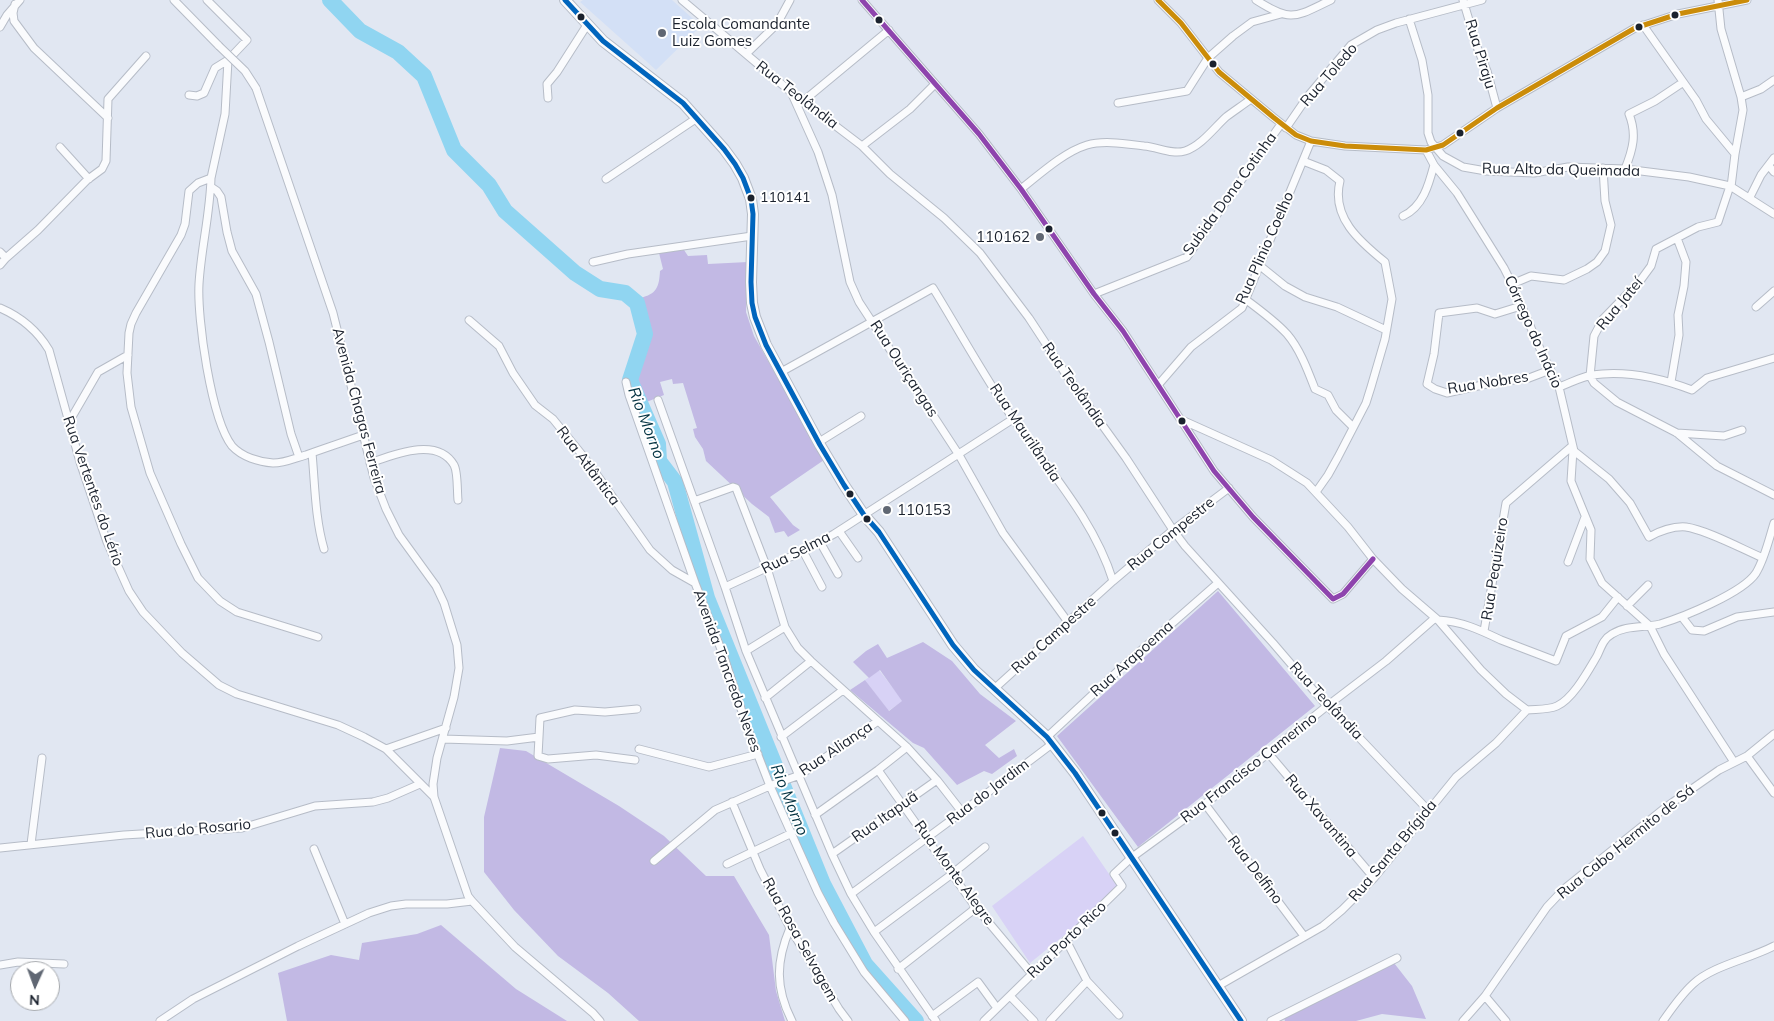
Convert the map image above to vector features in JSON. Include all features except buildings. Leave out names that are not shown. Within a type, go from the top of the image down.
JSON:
[{"type":"main road","points":[[565,0],[614,50],[683,104],[724,148],[743,178],[751,199],[753,214],[752,304],[759,330],[819,442],[864,515],[879,532],[952,645],[974,670],[1049,740],[1074,772],[1125,845],[1131,858],[1240,1021]]},
{"type":"street","name":"Avenida Chagas Ferreira","points":[[174,0],[245,71],[256,88],[333,313],[374,478],[399,535],[436,586],[444,603],[457,645],[459,668],[454,697],[437,758],[433,784],[434,797],[472,902],[515,947],[594,1013],[600,1021]]},
{"type":"street","points":[[189,95],[196,96],[204,93],[214,68],[228,60],[247,40],[207,0]]},
{"type":"street","name":"Rua Teolândia","points":[[682,0],[791,92],[862,146],[890,174],[944,218],[980,253],[1029,318],[1069,379],[1126,458],[1173,530],[1218,583],[1273,642],[1327,706],[1428,810]]},
{"type":"street","points":[[746,54],[776,24],[790,0]]},
{"type":"street","points":[[862,0],[979,134],[1021,189],[1159,384],[1214,471],[1253,517],[1333,599],[1343,594],[1373,558]]},
{"type":"street","points":[[1158,0],[1181,23],[1219,72],[1296,135],[1311,141],[1365,148],[1426,150],[1436,148],[1497,108],[1635,28],[1719,3],[1747,0]]},
{"type":"street","points":[[1256,0],[1281,14],[1290,16],[1331,0]]},
{"type":"street","name":"Rua Toledo","points":[[1283,126],[1351,45],[1377,30],[1408,19],[1464,3],[1482,0]]},
{"type":"street","points":[[0,27],[18,2]]},
{"type":"street","points":[[18,2],[13,13],[14,21],[34,48],[108,118]]},
{"type":"street","name":"Rua Piraju","points":[[1464,3],[1477,47],[1487,71],[1497,108]]},
{"type":"street","points":[[1719,3],[1720,29],[1741,97],[1743,110],[1730,186]]},
{"type":"street","points":[[1118,103],[1187,91],[1208,58],[1252,22],[1281,14]]},
{"type":"street","points":[[1408,19],[1422,60],[1428,95],[1428,133],[1431,142],[1436,148]]},
{"type":"street","points":[[548,98],[548,84],[587,24]]},
{"type":"street","points":[[1643,26],[1696,100],[1706,119],[1735,154]]},
{"type":"street","points":[[797,106],[889,30]]},
{"type":"street","points":[[0,265],[3,255],[38,230],[89,179],[102,169],[106,161],[108,100],[146,56]]},
{"type":"street","points":[[228,60],[225,114],[211,178],[199,284],[200,322],[208,375],[221,422],[232,445],[240,452],[252,459],[275,463],[289,461],[363,435]]},
{"type":"street","points":[[1741,97],[1762,89],[1774,80]]},
{"type":"street","points":[[1625,168],[1633,149],[1634,133],[1629,114],[1655,101],[1682,83]]},
{"type":"street","points":[[862,146],[904,113],[935,84]]},
{"type":"street","name":"Rua Ouriçangas","points":[[791,92],[818,152],[832,195],[850,282],[859,302],[959,455],[1003,533],[1068,622]]},
{"type":"street","points":[[1021,189],[1048,168],[1077,150],[1094,144],[1130,144],[1169,151],[1186,150],[1201,141],[1228,116],[1251,99]]},
{"type":"street","points":[[606,179],[697,118]]},
{"type":"street","name":"Subida Dona Cotinha","points":[[1094,294],[1187,257],[1283,126]]},
{"type":"street","name":"Rua Plinio Coelho","points":[[1159,384],[1191,347],[1242,308],[1311,141]]},
{"type":"street","points":[[60,147],[89,179]]},
{"type":"street","name":"Rua Alto da Queimada","points":[[1436,148],[1443,156],[1463,167],[1486,171],[1534,173],[1568,167],[1625,168],[1689,177],[1730,186],[1774,214]]},
{"type":"street","name":"Córrego do Inácio","points":[[1426,150],[1434,165],[1457,193],[1504,268],[1559,387],[1572,448],[1571,481],[1591,530],[1590,559],[1602,583],[1650,626]]},
{"type":"street","points":[[1750,197],[1761,174],[1774,158]]},
{"type":"street","points":[[1303,161],[1326,170],[1340,181],[1337,195],[1347,225],[1364,245],[1385,262],[1392,299],[1386,330],[1366,403],[1328,475],[1316,492]]},
{"type":"street","points":[[1403,216],[1415,209],[1424,196],[1434,165]]},
{"type":"street","points":[[1769,166],[1774,172]]},
{"type":"street","points":[[1512,284],[1531,276],[1564,280],[1587,269],[1605,251],[1611,225],[1605,201],[1603,168]]},
{"type":"street","points":[[211,178],[191,188],[189,191],[185,224],[181,235],[130,324],[127,373],[131,407],[150,473],[198,578],[220,601],[237,612],[318,637]]},
{"type":"street","name":"Rua Jateí","points":[[1590,376],[1594,336],[1603,319],[1640,281],[1651,266],[1656,249],[1698,227],[1718,222],[1730,186]]},
{"type":"street","points":[[211,187],[221,197],[232,251],[256,294],[289,426],[299,457]]},
{"type":"street","points":[[593,262],[648,251],[752,236]]},
{"type":"street","points":[[1671,382],[1679,335],[1678,315],[1684,286],[1686,262],[1677,238]]},
{"type":"street","points":[[1259,266],[1285,286],[1305,297],[1337,307],[1386,330]]},
{"type":"street","name":"Rua Maurilândia","points":[[872,320],[933,288],[1013,419],[1087,522],[1106,557],[1113,580]]},
{"type":"street","points":[[1756,307],[1774,291]]},
{"type":"street","points":[[1245,299],[1276,323],[1288,336],[1309,373],[1315,390],[1328,395],[1336,410],[1353,427]]},
{"type":"street","name":"Rua Nobres","points":[[1521,306],[1495,314],[1477,308],[1439,313],[1434,354],[1427,384],[1447,393],[1491,383],[1529,378],[1550,370]]},
{"type":"street","name":"Rua Vertentes do Lério","points":[[0,308],[32,328],[42,338],[48,350],[93,501],[118,568],[129,591],[143,612],[182,653],[219,685],[237,694],[338,725],[364,737],[386,749],[434,797]]},
{"type":"street","name":"Rua Atlântica","points":[[469,320],[499,346],[513,373],[535,405],[553,419],[588,462],[650,550],[672,570],[695,584]]},
{"type":"street","points":[[780,372],[872,320]]},
{"type":"street","points":[[69,422],[98,372],[128,356]]},
{"type":"street","points":[[1559,387],[1590,376],[1603,374],[1655,378],[1692,390],[1707,378],[1774,358]]},
{"type":"street","points":[[1590,376],[1594,383],[1617,402],[1677,433],[1718,466],[1774,495]]},
{"type":"street","name":"Avenida Tancredo Neves","points":[[626,382],[695,584],[724,657],[758,754],[818,893],[864,972],[905,1021]]},
{"type":"street","name":"Avenida Tancredo Neves","points":[[658,400],[746,651],[797,776],[851,894],[898,969],[934,1019]]},
{"type":"street","points":[[819,442],[861,416]]},
{"type":"street","name":"Rua Selma","points":[[725,587],[803,552],[839,531],[1013,419]]},
{"type":"street","points":[[1182,420],[1271,460],[1307,482],[1402,590],[1436,619],[1481,670],[1506,694],[1527,710],[1558,705],[1570,696],[1584,678],[1603,642],[1612,634],[1626,629],[1650,626],[1682,617],[1744,585],[1756,573],[1763,558],[1774,522]]},
{"type":"street","points":[[1677,433],[1724,436],[1742,430]]},
{"type":"street","points":[[1572,448],[1609,479],[1625,497],[1649,537],[1659,531],[1685,527],[1697,530],[1763,558]]},
{"type":"street","name":"Rua Pequizeiro","points":[[1484,631],[1506,503],[1572,448]]},
{"type":"street","points":[[370,463],[401,452],[419,449],[434,450],[454,465],[458,500]]},
{"type":"street","points":[[312,453],[318,505],[318,527],[324,549]]},
{"type":"street","points":[[694,501],[733,487],[736,488],[767,568],[785,628],[798,648],[907,747],[937,780],[962,812]]},
{"type":"street","name":"Rua Compestre","points":[[1113,580],[1173,530],[1229,488]]},
{"type":"street","points":[[1568,562],[1585,517]]},
{"type":"street","points":[[839,531],[858,558]]},
{"type":"street","points":[[820,542],[838,574]]},
{"type":"street","points":[[803,552],[822,587]]},
{"type":"street","name":"Rua Campestre","points":[[994,688],[1113,580]]},
{"type":"street","name":"Rua Arapoema","points":[[1049,740],[1122,668],[1218,583]]},
{"type":"street","points":[[1627,606],[1648,585]]},
{"type":"street","points":[[1436,619],[1453,621],[1484,631],[1556,661],[1566,636],[1602,617],[1618,597]]},
{"type":"street","points":[[1682,617],[1692,630],[1704,631],[1737,617],[1774,612]]},
{"type":"street","name":"Rua Francisco Camerino","points":[[1131,858],[1269,754],[1436,619]]},
{"type":"street","points":[[1650,626],[1664,654],[1734,762]]},
{"type":"street","points":[[746,651],[785,628]]},
{"type":"street","points":[[765,698],[811,661]]},
{"type":"street","points":[[781,737],[843,690]]},
{"type":"street","points":[[635,760],[596,755],[548,759],[538,756],[540,718],[575,710],[605,712],[637,709]]},
{"type":"street","name":"Rua Santa Brígida","points":[[1218,986],[1323,926],[1342,910],[1374,878],[1456,777],[1496,743],[1527,710]]},
{"type":"street","name":"Rua Aliança","points":[[654,861],[715,810],[771,785],[797,776],[878,721]]},
{"type":"street","points":[[386,749],[446,728]]},
{"type":"street","name":"Rua Cabo Hermito de Sá","points":[[1463,1021],[1484,996],[1546,907],[1564,889],[1666,807],[1719,770],[1747,756],[1774,734]]},
{"type":"street","points":[[442,738],[507,741],[539,737]]},
{"type":"street","name":"Rua do Jardim","points":[[851,894],[962,812],[1049,740]]},
{"type":"street","points":[[815,815],[907,747]]},
{"type":"street","points":[[638,749],[708,767],[758,754]]},
{"type":"street","name":"Rua Xavantina","points":[[1269,754],[1374,878]]},
{"type":"street","points":[[1747,756],[1774,793]]},
{"type":"street","points":[[31,844],[42,758]]},
{"type":"street","name":"Rua Monte Alegre","points":[[878,770],[974,905],[1032,974]]},
{"type":"street","name":"Rua Itapuã","points":[[832,854],[937,780]]},
{"type":"street","name":"Rua do Rosario","points":[[0,848],[132,835],[242,828],[315,806],[373,802],[388,798],[420,784]]},
{"type":"street","name":"Rua Rosa Selvagem","points":[[732,802],[753,852],[790,928],[848,1021]]},
{"type":"street","name":"Rua Delfino","points":[[1205,804],[1304,936]]},
{"type":"street","points":[[728,864],[792,833]]},
{"type":"street","points":[[874,932],[985,847]]},
{"type":"street","points":[[314,849],[345,924]]},
{"type":"street","name":"Rua Porto Rico","points":[[984,1021],[1122,886],[1114,874],[1131,858]]},
{"type":"street","points":[[160,1021],[194,999],[298,946],[369,913],[406,904],[472,902]]},
{"type":"street","points":[[898,969],[972,911],[974,905]]},
{"type":"street","points":[[790,928],[780,957],[779,974],[787,1011],[792,1021]]},
{"type":"street","points":[[1066,940],[1087,981],[1119,1015]]},
{"type":"street","points":[[1663,1021],[1694,983],[1714,971],[1774,946]]},
{"type":"street","points":[[1271,1021],[1397,958]]},
{"type":"street","points":[[0,965],[18,962],[64,964]]},
{"type":"street","points":[[1050,1021],[1087,981]]},
{"type":"street","points":[[934,1019],[978,982],[997,1008]]},
{"type":"street","points":[[1010,996],[1034,1021]]},
{"type":"street","points":[[1484,996],[1506,1021]]},
{"type":"shaded area","name":"Escola Comandante Luiz Gomes","points":[[583,0],[672,0],[701,26],[656,70],[580,2]]},
{"type":"shaded area","points":[[684,250],[688,256],[707,255],[708,264],[748,262],[746,312],[754,336],[824,460],[770,497],[793,525],[800,530],[788,537],[784,531],[775,533],[769,517],[752,504],[706,461],[703,449],[695,437],[693,429],[697,428],[683,383],[673,384],[672,379],[660,382],[664,395],[644,403],[633,379],[648,338],[640,298],[654,292],[658,286],[660,271],[663,269],[659,253]]},
{"type":"shaded area","points":[[1218,591],[1315,706],[1138,847],[1057,736]]},
{"type":"shaded area","points":[[923,642],[952,661],[980,694],[1016,721],[985,745],[999,758],[1014,749],[1017,756],[992,774],[984,771],[957,785],[924,748],[913,743],[850,690],[865,680],[889,711],[902,701],[880,670],[869,678],[853,662],[878,644],[887,658]]},
{"type":"shaded area","points":[[879,670],[903,701],[888,711],[865,680]]},
{"type":"shaded area","points":[[500,748],[526,751],[619,806],[664,836],[706,876],[734,876],[769,935],[776,991],[785,1021],[639,1021],[608,993],[558,956],[514,910],[484,872],[484,817]]},
{"type":"shaded area","points":[[1083,836],[1120,890],[1030,963],[992,906]]},
{"type":"shaded area","points":[[441,925],[516,989],[567,1021],[287,1021],[278,973],[331,955],[359,960],[362,943],[417,934]]},
{"type":"shaded area","points":[[1394,963],[1412,986],[1426,1019],[1382,1014],[1356,1021],[1285,1021],[1284,1018]]},
{"type":"waterway","name":"Rio Morno","points":[[330,0],[360,31],[398,52],[424,76],[454,150],[489,185],[505,211],[575,273],[600,289],[625,293],[637,303],[645,334],[630,380],[658,444],[659,461],[675,482],[707,598],[823,884],[865,964],[916,1021]]},
{"type":"transit line","points":[[565,0],[603,41],[683,103],[735,164],[751,199],[753,214],[751,282],[755,317],[766,345],[820,445],[844,485],[864,515],[879,532],[953,645],[974,670],[1047,737],[1075,773],[1241,1021]]},
{"type":"transit line","points":[[862,0],[979,134],[1021,189],[1094,294],[1123,331],[1214,471],[1253,517],[1333,599],[1343,594],[1373,559]]},
{"type":"transit line","points":[[1158,0],[1181,23],[1219,72],[1296,135],[1311,141],[1345,146],[1426,150],[1443,145],[1497,108],[1635,28],[1678,14],[1747,0]]},
{"type":"place","name":"Escola Comandante Luiz Gomes","points":[[662,33]]},
{"type":"place","name":"110141","points":[[751,198]]},
{"type":"place","name":"110162","points":[[1040,237]]},
{"type":"place","name":"110153","points":[[887,510]]}]
